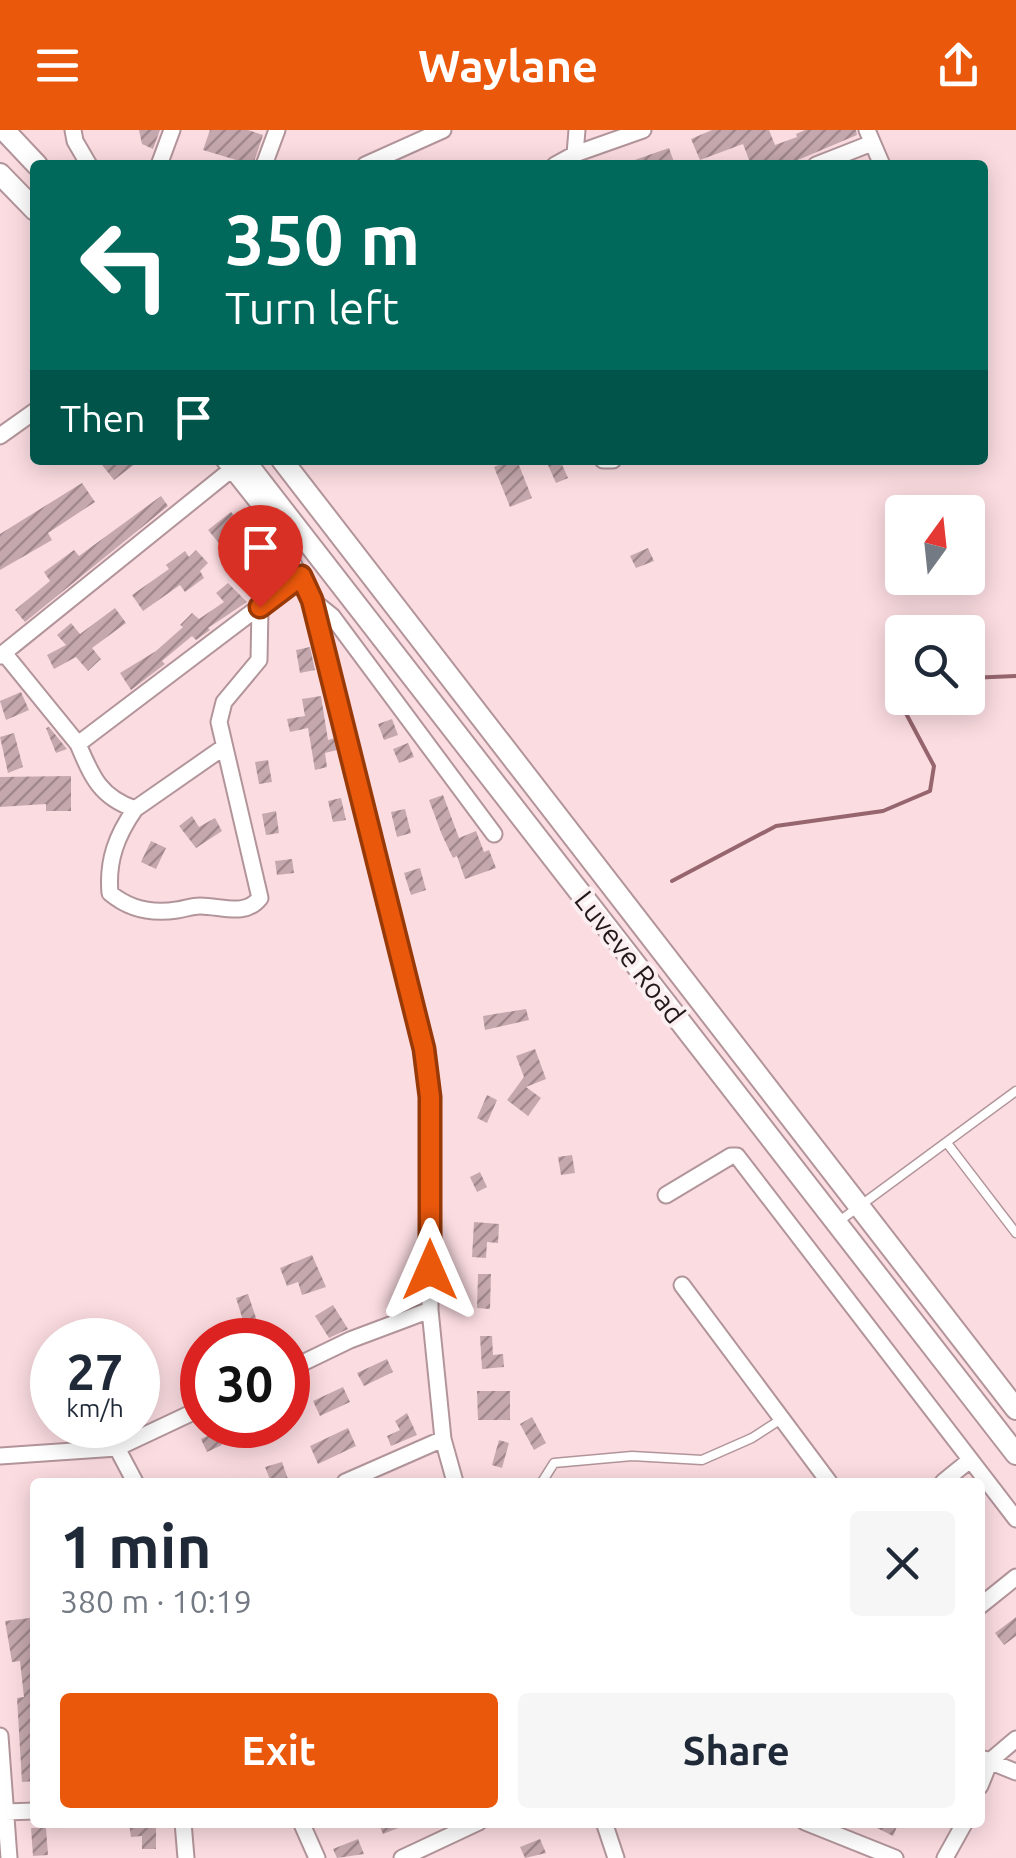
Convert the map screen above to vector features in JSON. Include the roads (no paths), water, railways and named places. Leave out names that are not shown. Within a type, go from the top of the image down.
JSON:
[{"type":"street","points":[[4,130],[33,160]]},
{"type":"street","points":[[73,130],[86,160]]},
{"type":"street","points":[[160,160],[172,130]]},
{"type":"street","points":[[266,160],[277,130]]},
{"type":"street","points":[[379,160],[444,130]]},
{"type":"street","points":[[568,160],[577,130]]},
{"type":"street","points":[[570,160],[643,130]]},
{"type":"street","points":[[825,160],[869,136],[880,160]]},
{"type":"street","points":[[406,148],[414,160]]},
{"type":"street","points":[[0,174],[30,205]]},
{"type":"street","points":[[0,436],[30,415]]},
{"type":"street","points":[[135,809],[113,802],[99,786],[78,744],[2,654],[231,465]]},
{"type":"street","points":[[234,465],[270,517],[312,600],[424,1049],[430,1115],[430,1310],[444,1440],[454,1478]]},
{"type":"street","name":"Luveve Road","points":[[235,465],[1016,1454]]},
{"type":"street","name":"Luveve Road","points":[[286,465],[1016,1409]]},
{"type":"street","points":[[78,744],[301,576]]},
{"type":"street","points":[[312,600],[332,616],[494,834]]},
{"type":"street","points":[[224,748],[135,809],[116,836],[109,883],[110,892],[117,899],[155,912],[200,906],[242,909],[260,898],[224,748],[221,709],[259,660],[260,607]]},
{"type":"street","points":[[666,1196],[737,1156],[984,1478]]},
{"type":"street","points":[[682,1285],[826,1478]]},
{"type":"street","points":[[310,1359],[430,1310]]},
{"type":"street","points":[[354,1478],[444,1440]]},
{"type":"street","points":[[0,1456],[117,1448],[133,1478]]},
{"type":"street","points":[[947,1478],[970,1460]]},
{"type":"street","points":[[985,1479],[1016,1519]]},
{"type":"street","points":[[985,1602],[1016,1577]]},
{"type":"street","points":[[0,1736],[8,1858]]},
{"type":"street","points":[[985,1759],[1016,1739]]},
{"type":"street","points":[[985,1759],[1016,1772]]},
{"type":"street","points":[[5,1812],[30,1810]]},
{"type":"street","points":[[184,1828],[186,1858]]},
{"type":"street","points":[[304,1828],[318,1858]]},
{"type":"street","points":[[402,1858],[466,1828]]},
{"type":"street","points":[[606,1828],[616,1858]]},
{"type":"street","points":[[820,1828],[895,1858]]},
{"type":"street","points":[[945,1858],[962,1828]]},
{"type":"lane","points":[[835,1224],[1016,1091]]},
{"type":"lane","points":[[947,1144],[1016,1233]]},
{"type":"lane","points":[[545,1478],[554,1463],[632,1456],[702,1460],[752,1438],[783,1418]]},
{"type":"waterway","points":[[985,677],[1016,676]]},
{"type":"waterway","points":[[672,881],[776,826],[883,811],[930,791],[934,766],[907,715]]}]
